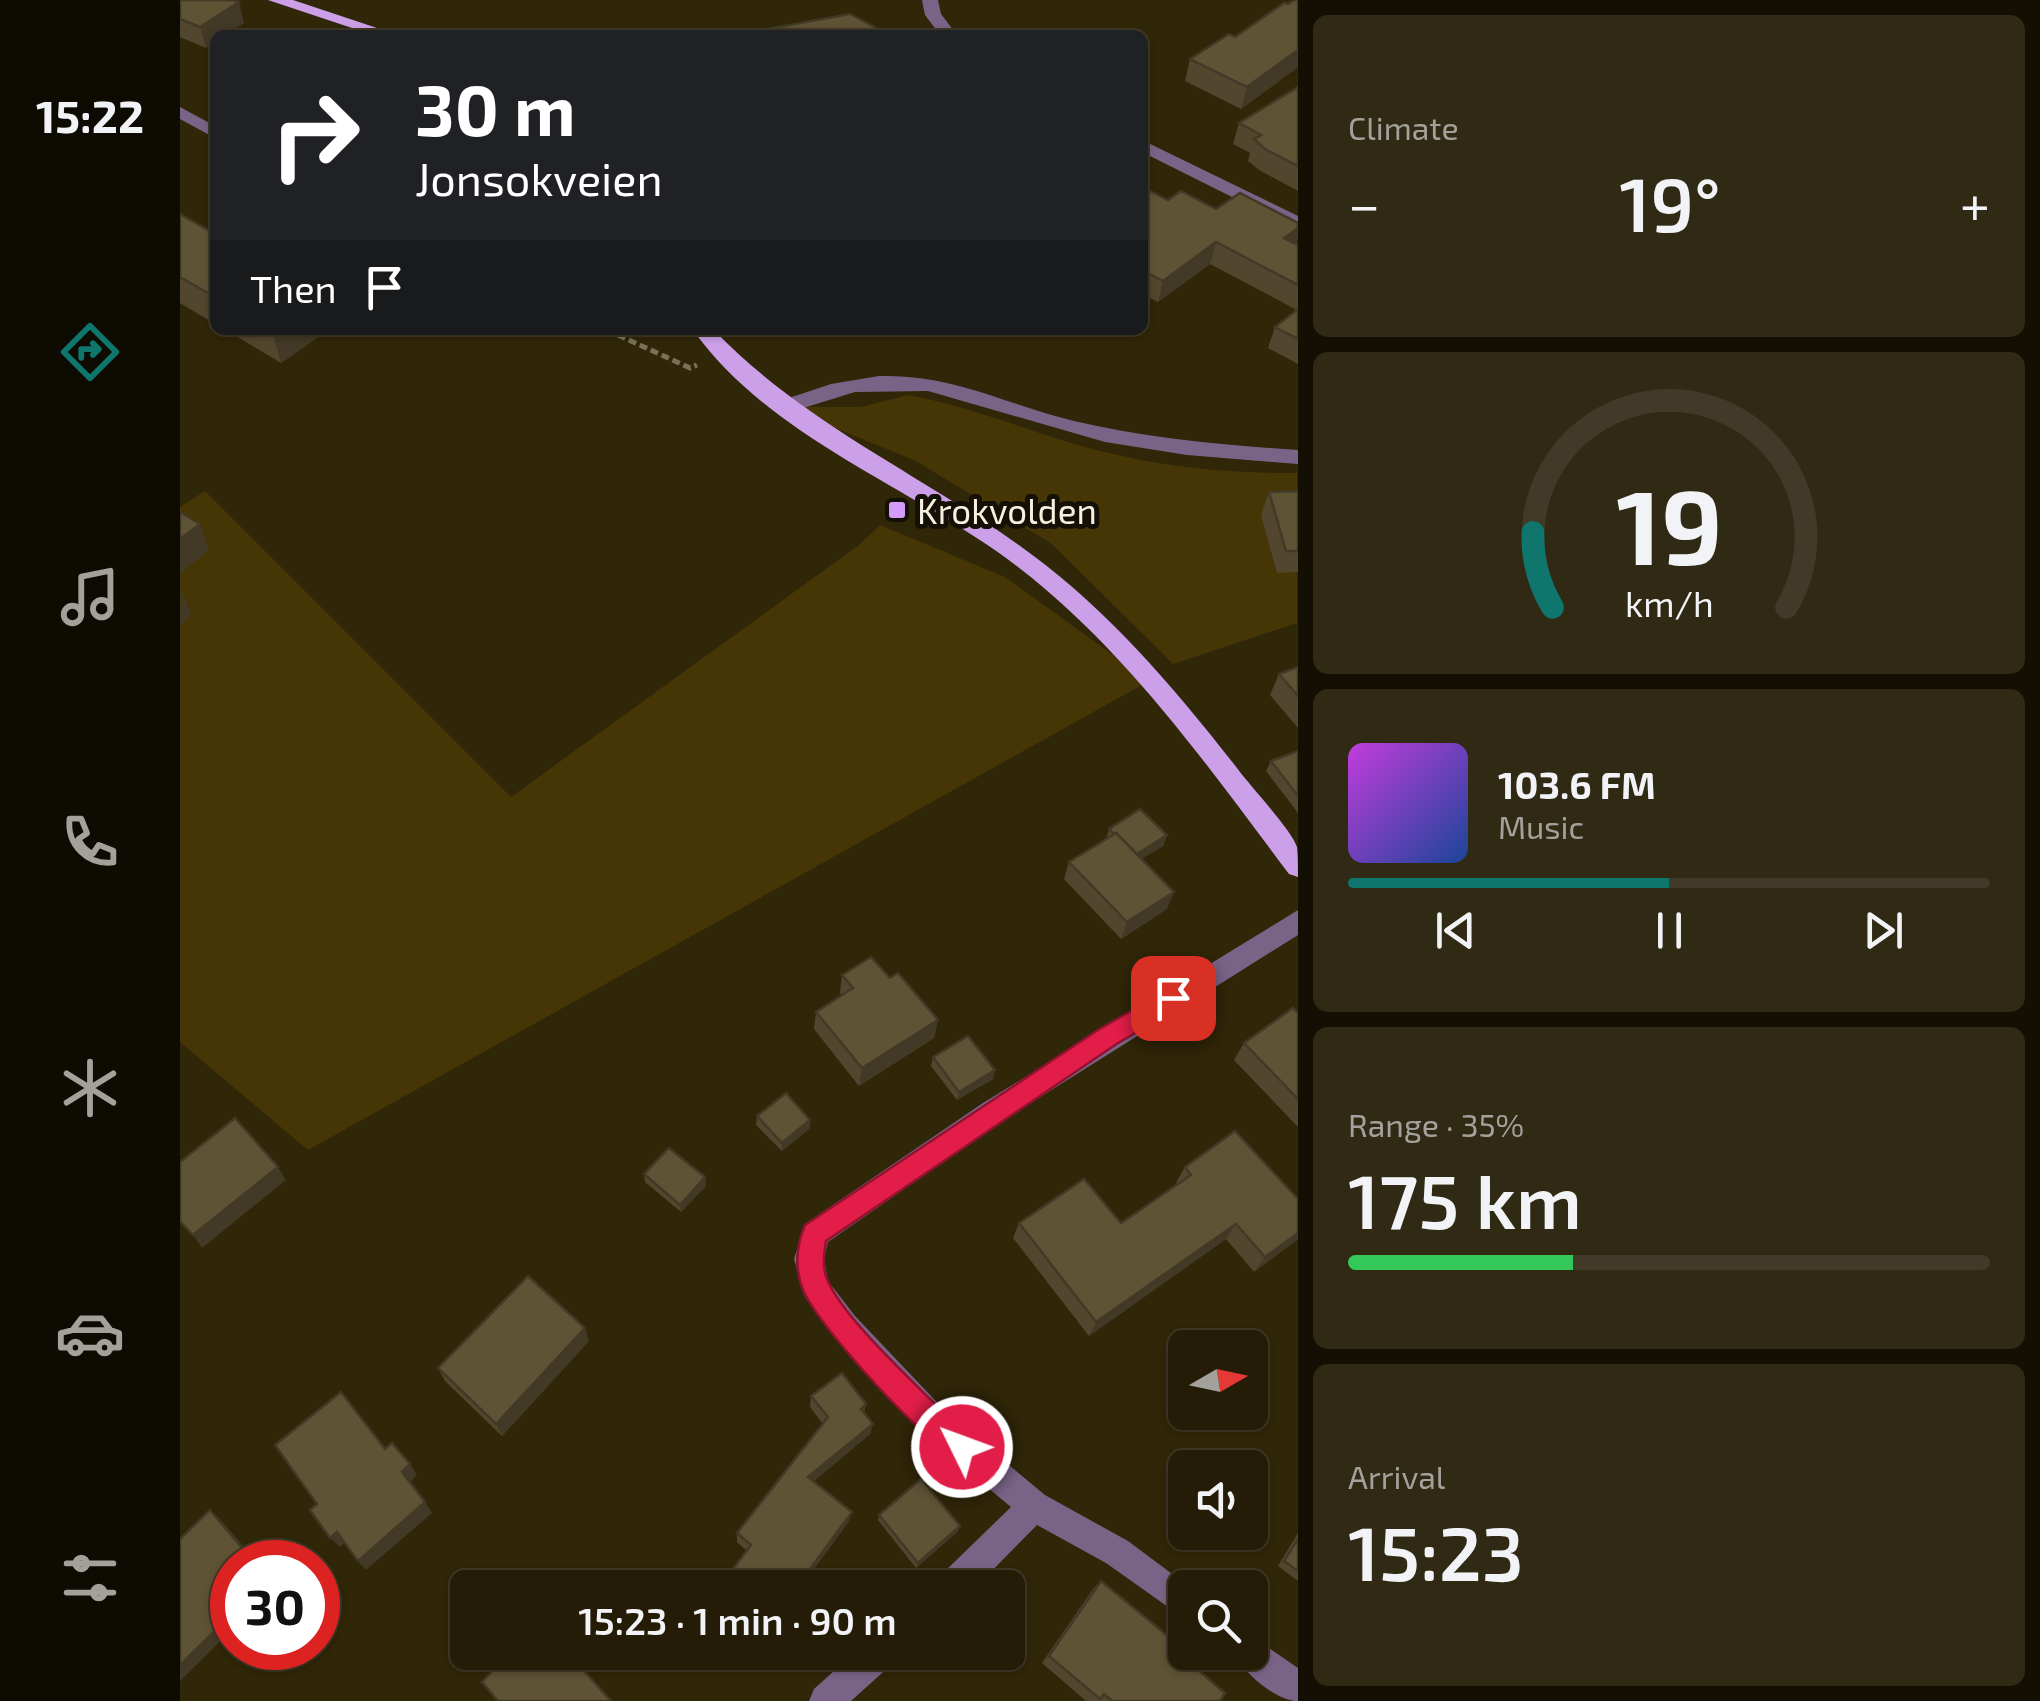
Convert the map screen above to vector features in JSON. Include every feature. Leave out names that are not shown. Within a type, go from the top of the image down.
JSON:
[{"type":"main road","points":[[276,0],[374,30]]},
{"type":"main road","points":[[707,335],[784,408],[981,530],[1067,596],[1149,681],[1298,867]]},
{"type":"street","points":[[930,0],[933,15],[945,30]]},
{"type":"street","points":[[180,112],[210,130]]},
{"type":"street","points":[[1148,147],[1298,224]]},
{"type":"street","points":[[784,408],[810,396],[860,383],[900,380],[972,394],[1071,428],[1139,442],[1298,458]]},
{"type":"street","points":[[1168,1590],[1116,1552],[1034,1506],[939,1427],[844,1326],[815,1287],[809,1259],[815,1234],[1106,1038],[1298,921]]},
{"type":"street","points":[[970,1570],[1034,1506]]},
{"type":"street","points":[[1268,1666],[1298,1690]]},
{"type":"street","points":[[826,1701],[860,1670]]},
{"type":"path","points":[[618,335],[690,368]]},
{"type":"shaded area","points":[[908,395],[1095,450],[1144,460],[1209,469],[1297,473],[1297,623],[1173,664],[1052,544],[916,461],[784,407],[861,407]]},
{"type":"shaded area","points":[[205,491],[511,797],[859,545],[880,525],[1005,577],[1149,681],[308,1150],[180,1042],[180,507]]},
{"type":"building","points":[[180,0],[239,2],[200,27],[180,19]]},
{"type":"building","points":[[1298,0],[1298,50],[1247,87],[1190,59],[1229,34],[1235,37]]},
{"type":"building","points":[[850,14],[880,30],[762,30]]},
{"type":"building","points":[[1298,87],[1298,166],[1265,149],[1254,139],[1261,135],[1239,123]]},
{"type":"building","points":[[1148,190],[1168,200],[1181,191],[1216,209],[1240,193],[1298,223],[1298,228],[1284,238],[1298,245],[1298,285],[1216,242],[1163,281],[1148,273]]},
{"type":"building","points":[[180,214],[210,231],[210,294],[180,277]]},
{"type":"building","points":[[1298,309],[1298,339],[1275,327]]},
{"type":"building","points":[[1298,491],[1298,551],[1286,551],[1269,492]]},
{"type":"building","points":[[180,512],[200,524],[180,539]]},
{"type":"building","points":[[1298,667],[1298,696],[1279,674]]},
{"type":"building","points":[[1298,751],[1298,796],[1271,761]]},
{"type":"building","points":[[1140,809],[1167,835],[1137,854],[1109,829]]},
{"type":"building","points":[[1116,833],[1174,892],[1127,922],[1069,862]]},
{"type":"building","points":[[871,957],[890,978],[898,973],[938,1020],[862,1068],[816,1012],[853,988],[842,975]]},
{"type":"building","points":[[1293,1008],[1298,1013],[1298,1099],[1244,1043]]},
{"type":"building","points":[[968,1036],[995,1070],[959,1092],[933,1057]]},
{"type":"building","points":[[786,1093],[810,1120],[782,1143],[757,1116]]},
{"type":"building","points":[[235,1118],[278,1167],[193,1235],[180,1221],[180,1162]]},
{"type":"building","points":[[1235,1131],[1298,1199],[1298,1233],[1265,1257],[1236,1224],[1096,1322],[1019,1223],[1084,1179],[1121,1223],[1191,1175],[1185,1167]]},
{"type":"building","points":[[669,1148],[705,1177],[680,1205],[644,1174]]},
{"type":"building","points":[[528,1276],[585,1328],[496,1424],[438,1368]]},
{"type":"building","points":[[842,1373],[866,1404],[861,1409],[873,1424],[808,1477],[852,1512],[809,1570],[732,1570],[751,1545],[737,1533],[828,1417],[811,1396]]},
{"type":"building","points":[[341,1392],[385,1449],[392,1443],[410,1464],[402,1472],[425,1502],[358,1561],[337,1532],[330,1538],[310,1510],[317,1504],[275,1445]]},
{"type":"building","points":[[921,1479],[960,1526],[918,1563],[879,1515]]},
{"type":"building","points":[[210,1510],[235,1540],[210,1540],[210,1636],[180,1665],[180,1539]]},
{"type":"building","points":[[1298,1539],[1298,1571],[1284,1561]]},
{"type":"building","points":[[1101,1581],[1168,1636],[1168,1670],[1198,1670],[1225,1693],[1220,1701],[1112,1701],[1104,1694],[1100,1699],[1049,1656]]},
{"type":"building","points":[[493,1670],[583,1670],[611,1701],[498,1701],[482,1682]]},
{"type":"place","name":"Krokvolden","points":[[897,510]]},
{"type":"route","points":[[962,1447],[844,1326],[815,1287],[809,1259],[815,1234],[862,1198],[1173,998]]}]
